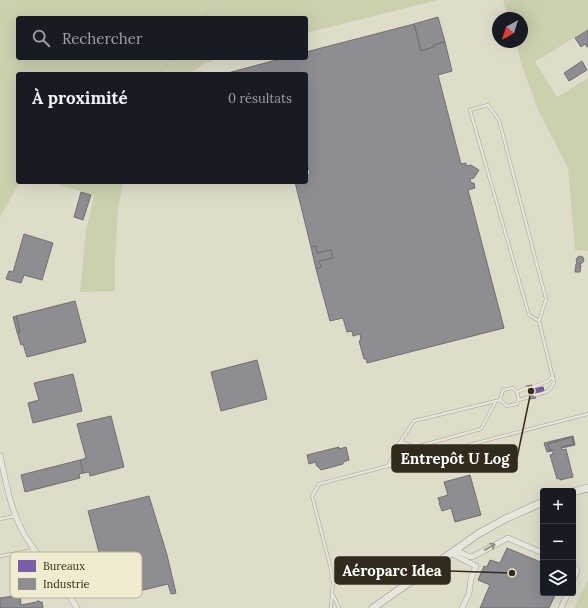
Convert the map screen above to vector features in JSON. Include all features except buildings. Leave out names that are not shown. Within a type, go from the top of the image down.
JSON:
[{"type":"street","points":[[0,455],[2,470],[15,516],[24,534],[35,550]]},
{"type":"street","points":[[576,491],[588,488]]},
{"type":"street","points":[[373,608],[478,534],[505,519],[540,503]]},
{"type":"street","points":[[453,552],[472,557],[508,538],[540,552]]},
{"type":"street","points":[[453,552],[476,566],[471,579],[469,594],[462,608]]},
{"type":"street","points":[[561,608],[567,596]]},
{"type":"street","points":[[71,598],[77,608]]},
{"type":"lane","points":[[535,395],[549,390],[554,382],[539,320],[546,299],[499,120],[488,105],[470,110],[529,315],[539,320]]},
{"type":"lane","points":[[533,387],[548,381],[553,376]]},
{"type":"lane","points":[[500,400],[503,390],[513,388],[519,396],[519,400]]},
{"type":"lane","points":[[517,392],[527,388]]},
{"type":"lane","points":[[388,466],[414,421],[496,400],[500,400],[507,406],[517,404],[519,400],[529,397]]},
{"type":"lane","points":[[401,442],[416,447],[481,429],[496,400]]},
{"type":"lane","points":[[332,608],[333,582],[330,565],[312,496],[319,484],[588,414]]},
{"type":"lane","points":[[0,519],[15,516]]},
{"type":"lane","points":[[23,552],[35,550]]},
{"type":"lane","points":[[0,556],[10,554]]},
{"type":"lane","points":[[333,595],[339,608]]},
{"type":"path","points":[[205,16],[217,0]]},
{"type":"path","points":[[161,72],[170,60]]},
{"type":"green space","points":[[0,0],[438,0],[308,32],[308,16],[16,16],[16,60],[214,60],[204,64],[192,72],[16,72],[16,184],[19,184],[0,217]]},
{"type":"green space","points":[[503,0],[588,0],[588,29],[535,62],[557,97],[588,78],[588,251],[575,250],[568,168],[538,110],[517,48],[528,48],[528,12],[506,12]]},
{"type":"green space","points":[[56,184],[123,184],[118,209],[115,257],[115,291],[80,292],[86,231],[94,195]]},
{"type":"green space","points":[[588,580],[588,608],[574,608]]},
{"type":"place","name":"Entrepôt U Log","points":[[531,391]]},
{"type":"place","name":"Aéroparc Idea","points":[[512,573]]}]
